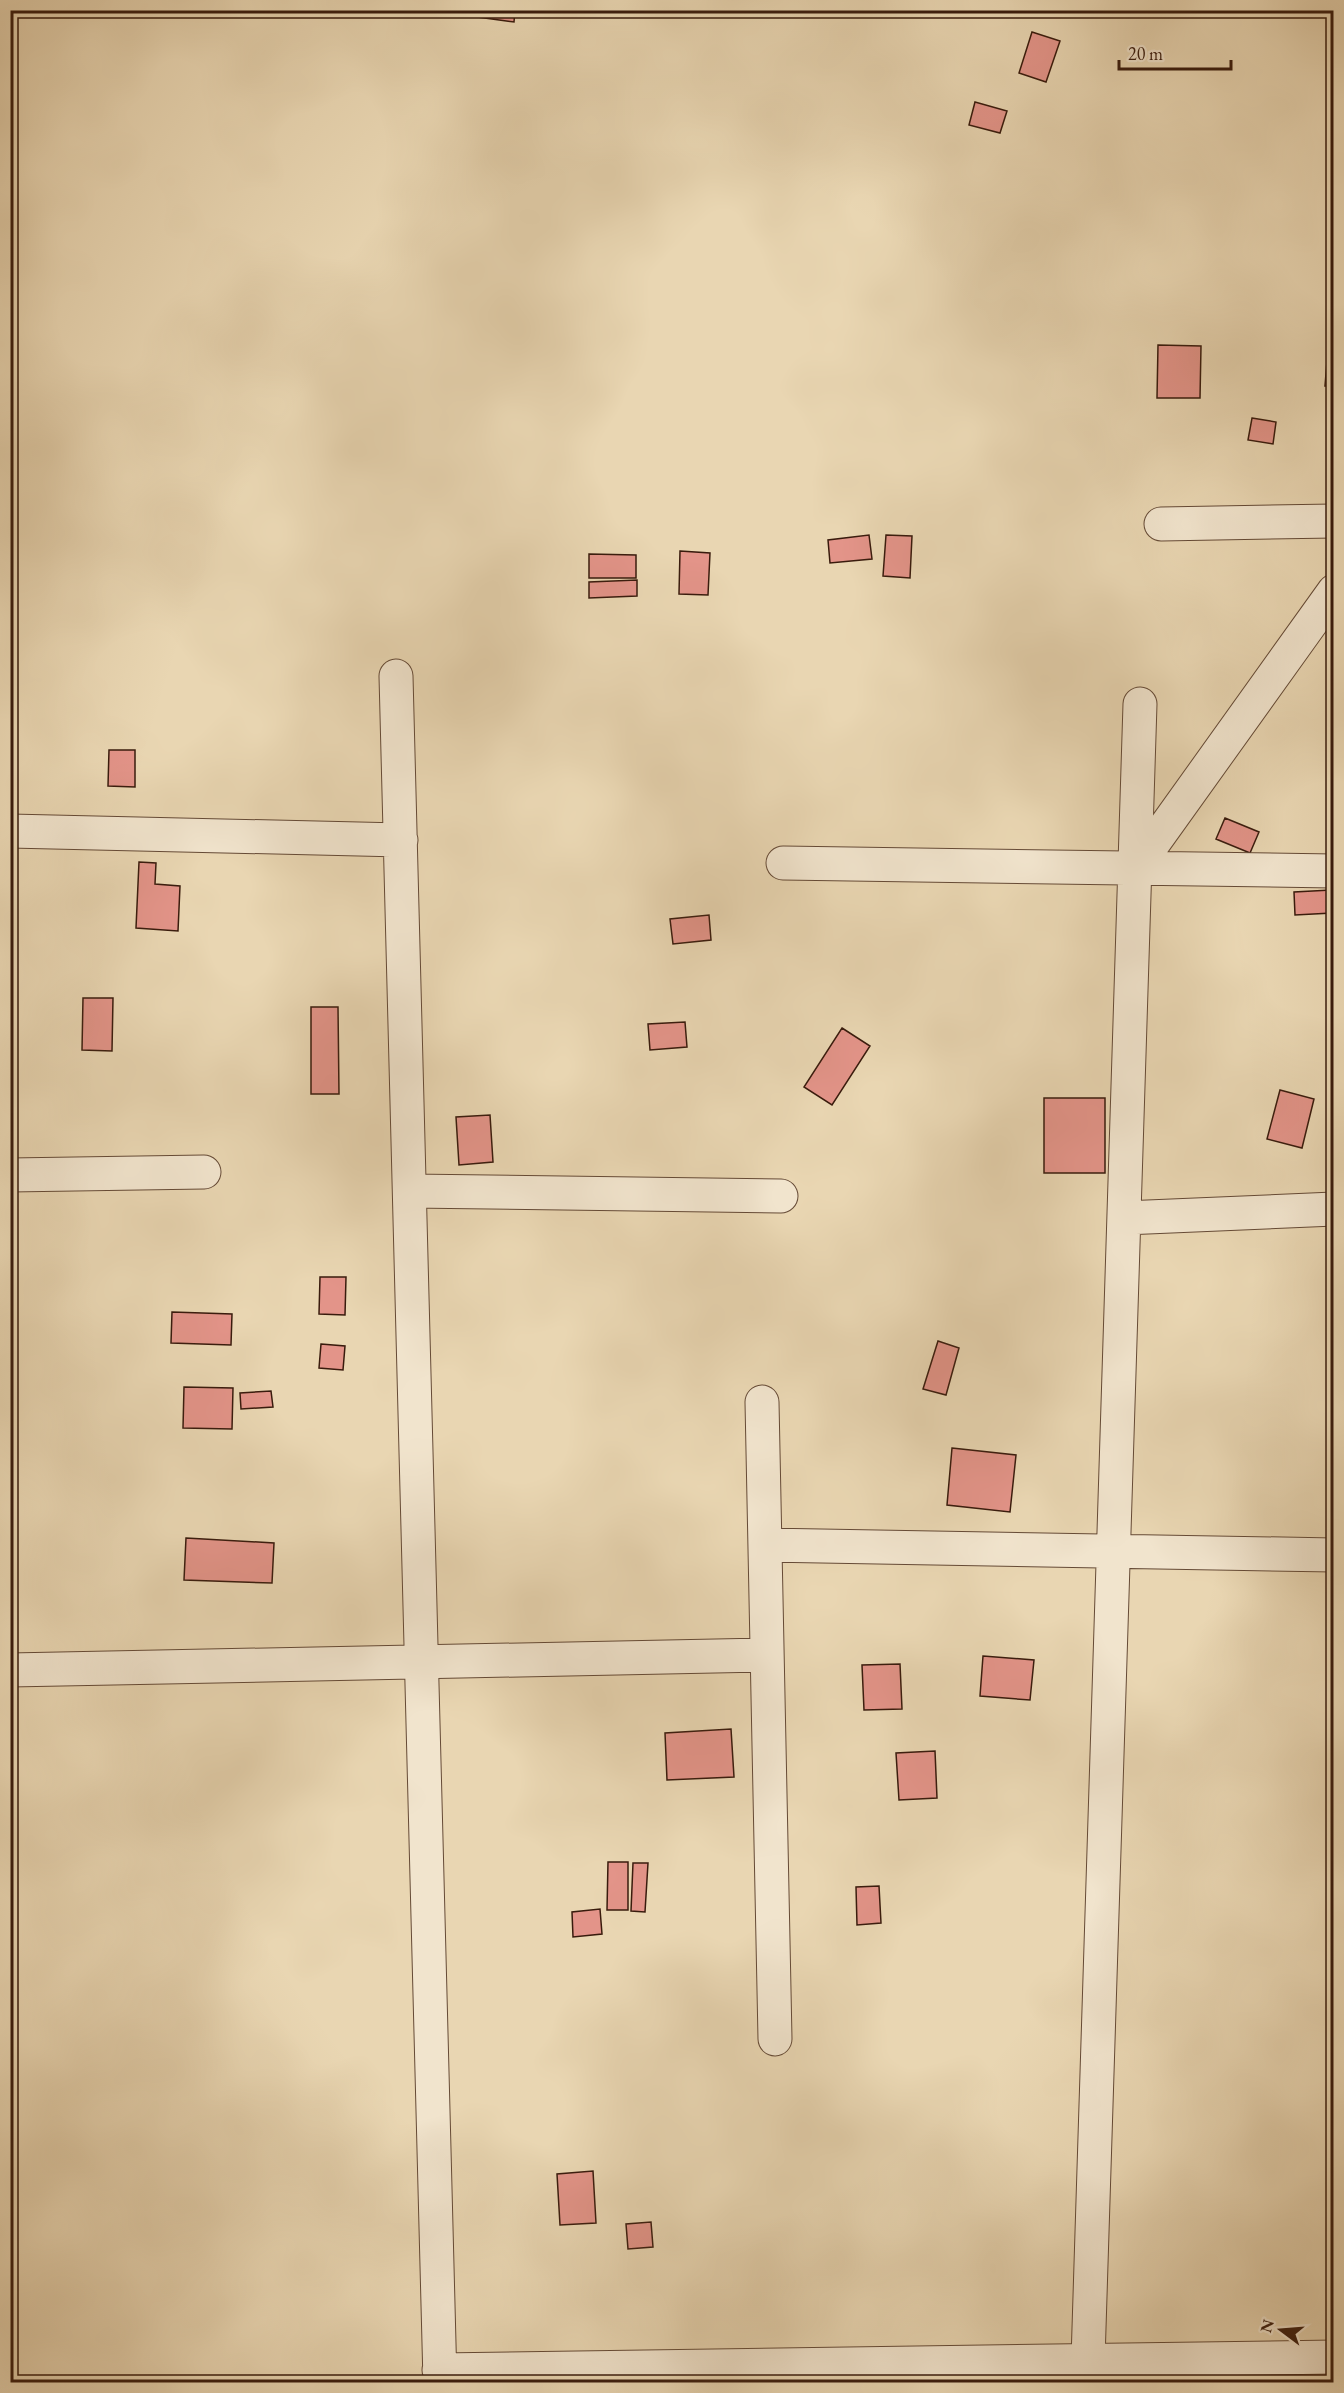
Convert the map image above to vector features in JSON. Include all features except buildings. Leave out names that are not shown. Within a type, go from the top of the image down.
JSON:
[{"type":"street","points":[[1161,524],[1334,521]]},
{"type":"street","points":[[1135,869],[1334,591]]},
{"type":"street","points":[[396,676],[439,2376],[1088,2360],[1334,2357]]},
{"type":"street","points":[[1088,2360],[1140,704]]},
{"type":"street","points":[[10,831],[401,840]]},
{"type":"street","points":[[783,863],[1334,872]]},
{"type":"street","points":[[10,1175],[204,1172]]},
{"type":"street","points":[[410,1191],[781,1196]]},
{"type":"street","points":[[1124,1218],[1334,1209]]},
{"type":"street","points":[[762,1402],[775,2039]]},
{"type":"street","points":[[765,1545],[1334,1555]]},
{"type":"street","points":[[10,1671],[767,1655]]}]
